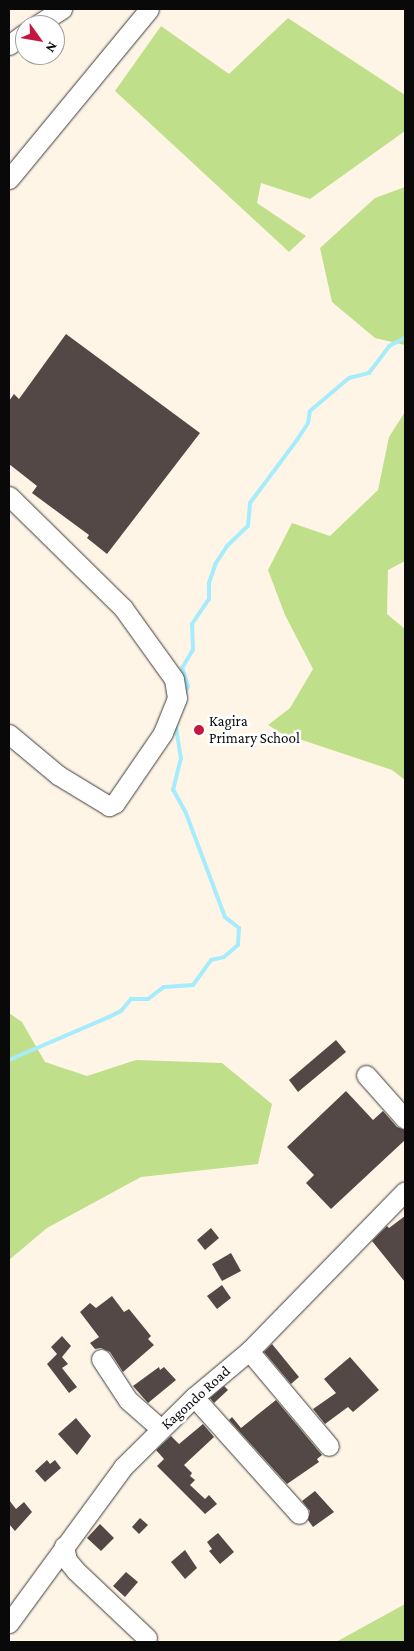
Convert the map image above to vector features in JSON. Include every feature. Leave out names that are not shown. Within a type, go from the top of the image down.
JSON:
[{"type":"street","points":[[9,179],[148,9]]},
{"type":"street","points":[[9,496],[123,608],[174,679],[178,698],[163,733],[115,804],[109,806],[58,775],[9,734]]},
{"type":"street","points":[[366,1075],[405,1119]]},
{"type":"street","name":"Kagondo Road","points":[[9,1624],[123,1467],[194,1397],[249,1351],[405,1192]]},
{"type":"street","points":[[249,1351],[329,1446]]},
{"type":"street","points":[[101,1359],[128,1400],[161,1429]]},
{"type":"street","points":[[194,1397],[299,1514]]},
{"type":"street","points":[[64,1546],[67,1560],[75,1570],[147,1638]]},
{"type":"green space","points":[[288,18],[405,95],[405,131],[310,199],[261,183],[257,203],[306,236],[289,252],[115,91],[161,26],[229,74]]},
{"type":"green space","points":[[405,187],[405,345],[375,338],[332,302],[320,248],[375,198]]},
{"type":"green space","points":[[405,412],[405,561],[388,570],[387,614],[405,629],[405,780],[392,770],[281,733],[268,725],[290,708],[313,669],[285,615],[268,570],[292,523],[330,536],[378,490],[389,437]]},
{"type":"green space","points":[[9,1013],[22,1022],[45,1062],[87,1076],[136,1060],[222,1063],[272,1104],[258,1164],[141,1177],[47,1228],[9,1260]]},
{"type":"green space","points":[[405,1604],[405,1642],[336,1642]]},
{"type":"building","points":[[66,334],[200,433],[107,554],[87,538],[89,535],[32,493],[37,486],[9,464],[9,401],[14,394],[19,399]]},
{"type":"building","points":[[336,1040],[346,1052],[298,1092],[289,1080]]},
{"type":"building","points":[[346,1091],[373,1120],[383,1111],[397,1127],[405,1130],[405,1140],[331,1209],[306,1183],[314,1175],[287,1147]]},
{"type":"building","points":[[405,1216],[405,1282],[372,1241],[387,1226],[389,1228]]},
{"type":"building","points":[[211,1228],[219,1238],[205,1250],[197,1240]]},
{"type":"building","points":[[231,1253],[241,1271],[222,1281],[212,1264]]},
{"type":"building","points":[[222,1285],[231,1298],[217,1309],[207,1296]]},
{"type":"building","points":[[112,1296],[124,1312],[129,1309],[151,1336],[148,1339],[154,1345],[123,1372],[110,1352],[101,1348],[95,1349],[90,1343],[99,1337],[80,1312],[90,1303],[96,1308]]},
{"type":"building","points":[[62,1336],[71,1346],[62,1357],[68,1364],[62,1368],[77,1387],[69,1393],[47,1364],[57,1354],[51,1347]]},
{"type":"building","points":[[272,1344],[299,1377],[291,1384],[264,1352]]},
{"type":"building","points":[[350,1357],[379,1390],[353,1412],[348,1407],[325,1424],[313,1409],[336,1393],[324,1379]]},
{"type":"building","points":[[159,1367],[160,1370],[164,1367],[176,1380],[148,1403],[133,1386]]},
{"type":"building","points":[[224,1386],[228,1390],[214,1403],[210,1398]]},
{"type":"building","points":[[276,1400],[322,1455],[317,1459],[319,1462],[287,1484],[229,1420],[232,1417],[241,1428]]},
{"type":"building","points":[[76,1418],[91,1436],[77,1455],[58,1434]]},
{"type":"building","points":[[203,1424],[214,1437],[184,1465],[192,1473],[190,1476],[195,1480],[190,1485],[205,1499],[209,1495],[217,1504],[205,1514],[157,1466],[164,1459],[156,1450],[171,1436],[179,1444]]},
{"type":"building","points":[[47,1460],[50,1464],[55,1460],[61,1468],[45,1482],[35,1471]]},
{"type":"building","points":[[315,1491],[334,1512],[313,1527],[308,1520],[310,1511],[302,1501]]},
{"type":"building","points":[[9,1500],[16,1509],[24,1502],[32,1512],[15,1531],[9,1524]]},
{"type":"building","points":[[140,1518],[148,1525],[139,1534],[132,1527]]},
{"type":"building","points":[[100,1524],[114,1538],[101,1551],[87,1538]]},
{"type":"building","points":[[218,1533],[234,1552],[220,1564],[209,1551],[212,1549],[207,1542]]},
{"type":"building","points":[[185,1550],[197,1568],[185,1579],[171,1562]]},
{"type":"building","points":[[126,1572],[138,1582],[125,1597],[113,1586]]},
{"type":"waterway","points":[[184,695],[188,686],[182,668],[193,650],[192,624],[209,599],[209,583],[216,563],[227,546],[248,526],[250,503],[297,440],[308,423],[310,411],[349,378],[369,373],[389,346],[405,338]]},
{"type":"waterway","points":[[9,1060],[109,1017],[121,1011],[131,999],[148,999],[164,987],[193,985],[211,960],[224,957],[238,945],[239,928],[225,917],[186,813],[173,790],[181,759],[175,722]]},
{"type":"place","name":"Kagira Primary School","points":[[199,730]]}]
